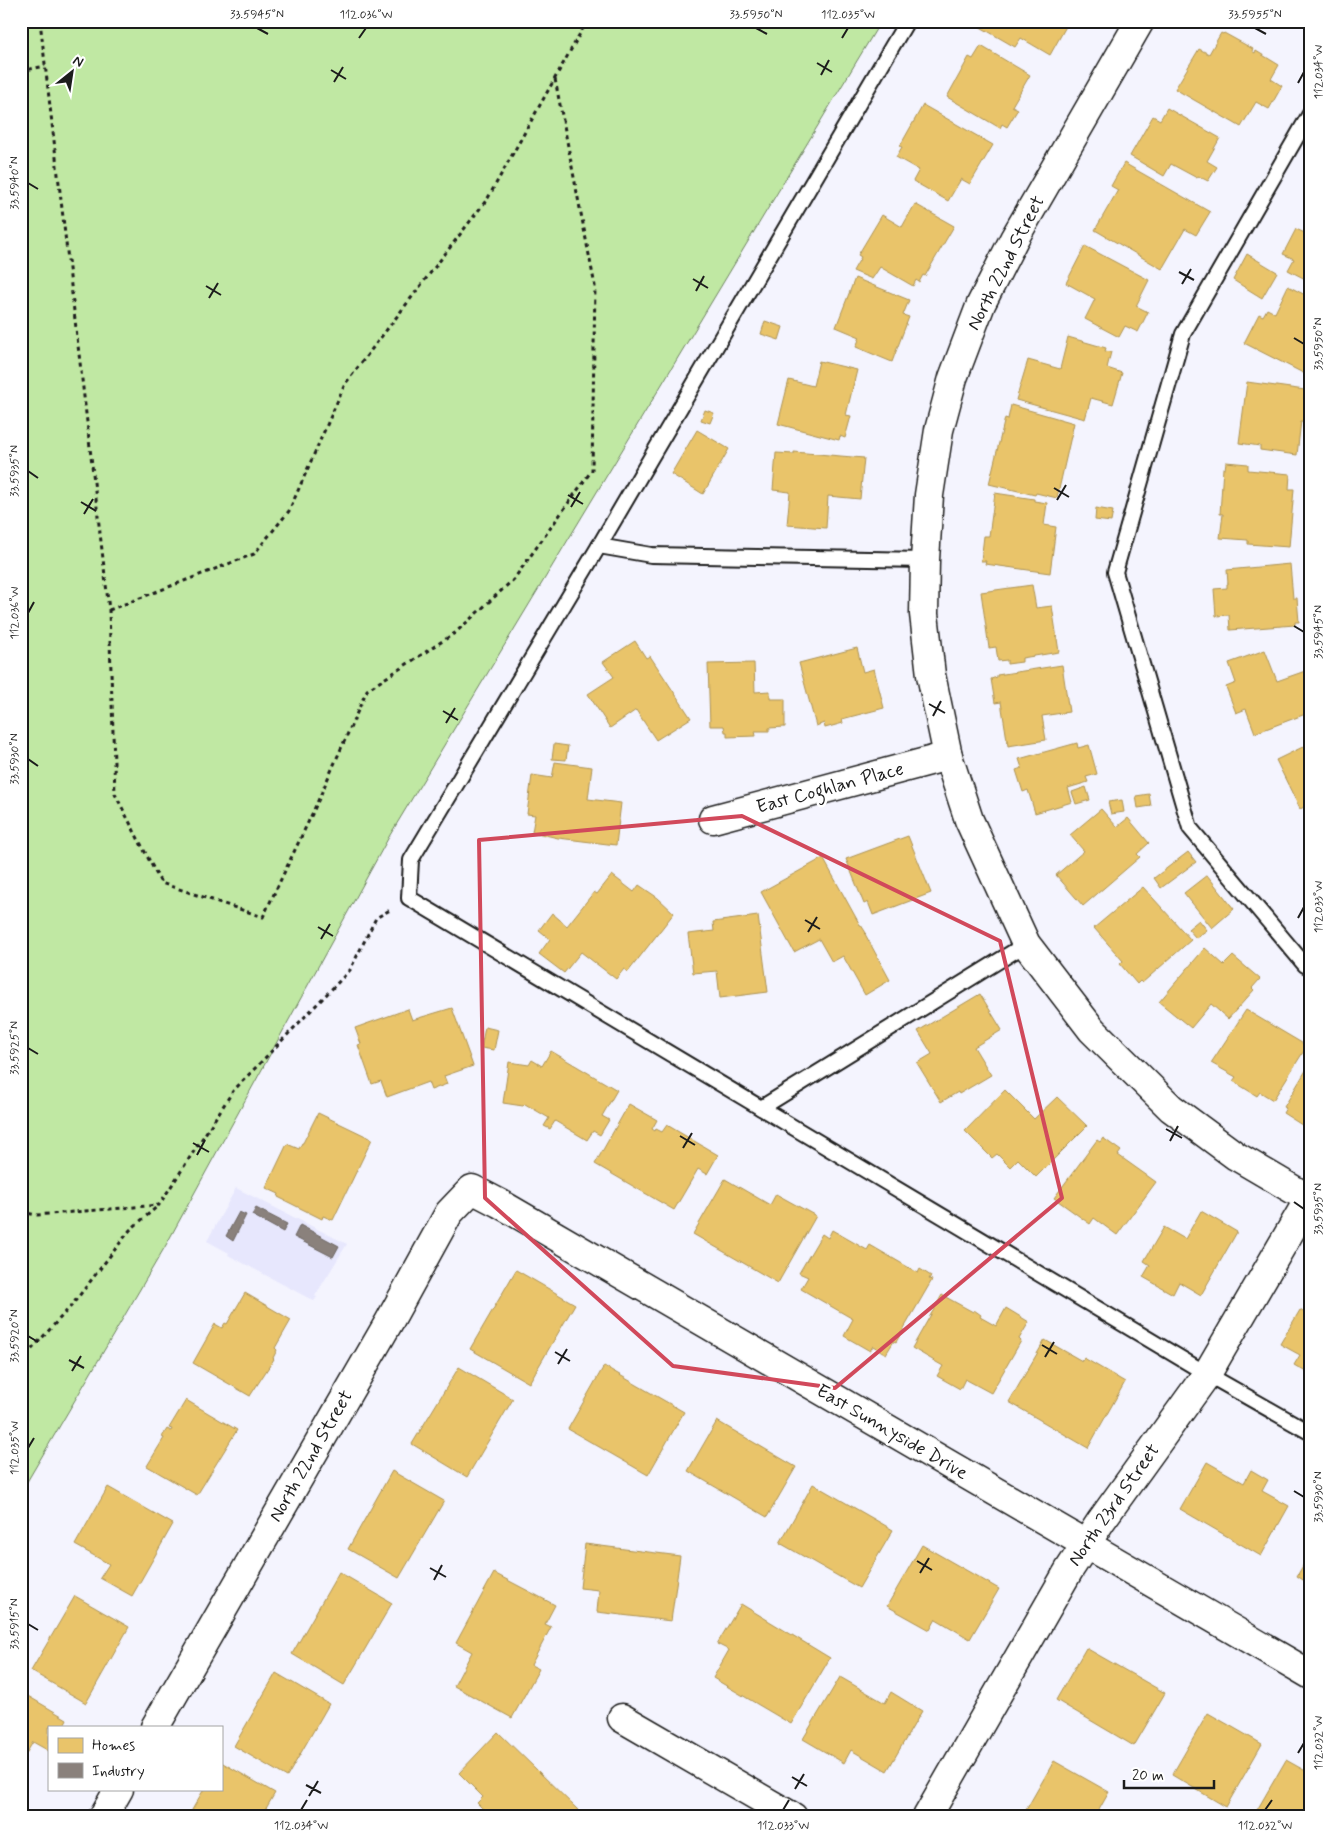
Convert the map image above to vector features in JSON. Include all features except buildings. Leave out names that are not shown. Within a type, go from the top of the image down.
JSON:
[{"type":"street","name":"North 22nd Street","points":[[1140,21],[1014,239],[981,304],[953,378],[940,430],[929,495],[924,614],[930,674],[948,756],[969,820],[1026,944],[1092,1030],[1171,1108],[1236,1156],[1310,1199]]},
{"type":"street","name":"East Coghlan Place","points":[[712,819],[948,756]]},
{"type":"street","name":"North 22nd Street","points":[[156,1726],[450,1213],[472,1189]]},
{"type":"street","name":"East Sunnyside Drive","points":[[472,1189],[500,1203],[1311,1676]]},
{"type":"street","name":"North 23rd Street","points":[[926,1817],[1085,1544],[1207,1374],[1310,1199]]},
{"type":"street","points":[[622,1718],[793,1817]]},
{"type":"street","points":[[103,1817],[118,1790]]},
{"type":"lane","points":[[907,21],[599,546],[410,860],[409,898],[1207,1374],[1311,1433]]},
{"type":"lane","points":[[1311,112],[1183,334],[1115,572],[1190,828],[1305,965],[1311,968]]},
{"type":"lane","points":[[599,546],[651,555],[925,560]]},
{"type":"lane","points":[[761,1108],[1026,944]]},
{"type":"path","points":[[40,21],[109,610],[115,794],[161,883],[263,917],[313,812],[367,690],[455,633],[514,579],[592,470],[595,286],[554,79]]},
{"type":"path","points":[[109,610],[254,554],[266,540],[289,511],[345,384],[488,198],[587,21]]},
{"type":"path","points":[[21,71],[45,66]]},
{"type":"path","points":[[21,1362],[72,1305],[130,1230],[159,1205],[233,1091],[350,970],[376,918],[409,898]]},
{"type":"path","points":[[21,1212],[38,1215],[159,1205]]},
{"type":"highlighted area","points":[[742,816],[1000,941],[1062,1198],[835,1388],[673,1366],[485,1198],[479,840]]},
{"type":"shaded area","points":[[236,1188],[347,1244],[315,1296],[317,1297],[314,1301],[228,1255],[229,1253],[207,1241]]},
{"type":"green space","points":[[21,21],[881,21],[390,835],[166,1245],[21,1492]]}]
